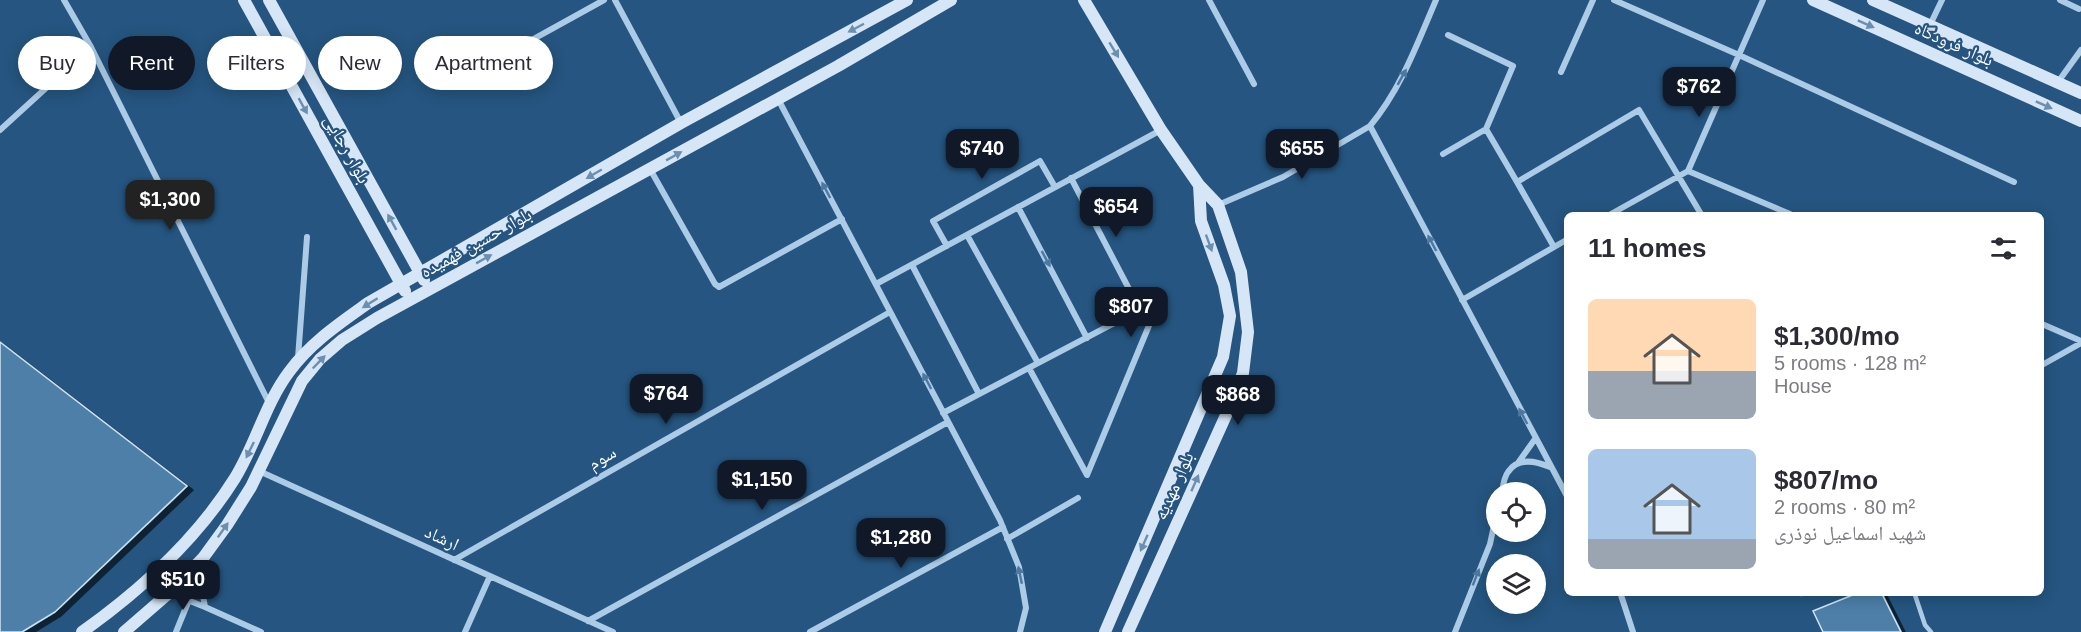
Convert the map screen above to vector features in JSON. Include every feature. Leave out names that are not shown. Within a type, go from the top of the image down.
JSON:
[{"type":"street","points":[[64,0],[85,36]]},
{"type":"street","name":"بلوار رجایی","points":[[244,0],[410,300]]},
{"type":"street","name":"بلوار رجایی","points":[[269,0],[429,289]]},
{"type":"street","points":[[539,36],[604,0]]},
{"type":"street","points":[[615,0],[681,123]]},
{"type":"street","name":"بلوار حسین فهمیده","points":[[82,632],[107,614],[187,542],[212,512],[249,453],[270,405],[288,372],[333,328],[368,303],[681,123],[907,0]]},
{"type":"street","name":"بلوار حسین فهمیده","points":[[124,632],[169,593],[203,558],[227,525],[259,471],[302,381],[320,359],[342,340],[429,289],[778,99],[951,0]]},
{"type":"street","name":"بلوار مهدیه","points":[[1084,0],[1161,130],[1199,185],[1218,205],[1241,272],[1248,332],[1243,373],[1128,632]]},
{"type":"street","points":[[1209,0],[1254,84]]},
{"type":"street","points":[[1218,205],[1282,177],[1370,126],[1405,74],[1436,0]]},
{"type":"street","points":[[1561,72],[1593,0]]},
{"type":"street","points":[[1614,0],[2014,182]]},
{"type":"street","points":[[1615,212],[1688,171],[1763,0]]},
{"type":"street","name":"بلوار فرودگاه","points":[[1813,0],[2081,122]]},
{"type":"street","name":"بلوار فرودگاه","points":[[1873,0],[2081,93]]},
{"type":"street","points":[[1930,26],[1942,0]]},
{"type":"street","points":[[2060,0],[2079,9]]},
{"type":"street","points":[[1443,154],[1486,129],[1513,66],[1448,35]]},
{"type":"street","points":[[2058,82],[2081,50]]},
{"type":"street","points":[[96,57],[270,405]]},
{"type":"street","points":[[0,130],[44,90]]},
{"type":"street","points":[[778,99],[1003,527],[1019,567],[1026,608],[1020,632]]},
{"type":"street","points":[[1517,182],[1639,110],[1700,212]]},
{"type":"street","points":[[1370,126],[1564,491]]},
{"type":"street","points":[[1486,129],[1554,247]]},
{"type":"street","points":[[876,284],[1161,130]]},
{"type":"street","points":[[947,246],[933,221],[1040,161],[1055,187]]},
{"type":"street","points":[[650,169],[718,287],[842,219]]},
{"type":"street","points":[[1688,171],[1785,212]]},
{"type":"street","points":[[1071,178],[1140,310]]},
{"type":"street","name":"بلوار مهدیه","points":[[1105,632],[1223,357],[1230,316],[1224,285],[1201,220],[1199,185]]},
{"type":"street","points":[[1018,207],[1087,338]]},
{"type":"street","points":[[967,235],[1038,363]]},
{"type":"street","points":[[298,362],[307,237]]},
{"type":"street","points":[[1462,300],[1564,241]]},
{"type":"street","points":[[912,265],[979,394]]},
{"type":"street","points":[[943,412],[1160,299],[1087,475],[1029,368]]},
{"type":"street","name":"سوم","points":[[454,560],[890,312]]},
{"type":"street","points":[[2044,325],[2081,342]]},
{"type":"street","points":[[2044,364],[2081,342]]},
{"type":"street","points":[[588,621],[948,422]]},
{"type":"street","points":[[1504,482],[1507,472],[1518,463],[1535,439]]},
{"type":"street","points":[[1518,463],[1535,461],[1550,467]]},
{"type":"street","name":"ارشاد","points":[[259,471],[613,632]]},
{"type":"street","points":[[1007,538],[1078,498]]},
{"type":"street","points":[[810,632],[1003,527]]},
{"type":"street","points":[[1455,632],[1490,542]]},
{"type":"street","points":[[203,558],[200,579],[205,607]]},
{"type":"street","points":[[465,632],[490,576]]},
{"type":"street","points":[[169,593],[261,632]]},
{"type":"street","points":[[1621,596],[1633,632]]},
{"type":"street","points":[[176,632],[189,600]]},
{"type":"lane","points":[[1915,596],[1925,626],[1931,632]]},
{"type":"building","points":[[0,342],[187,486],[55,612],[22,632],[0,632]]},
{"type":"building","points":[[1850,596],[1883,596],[1901,632],[1823,632],[1813,611]]}]
